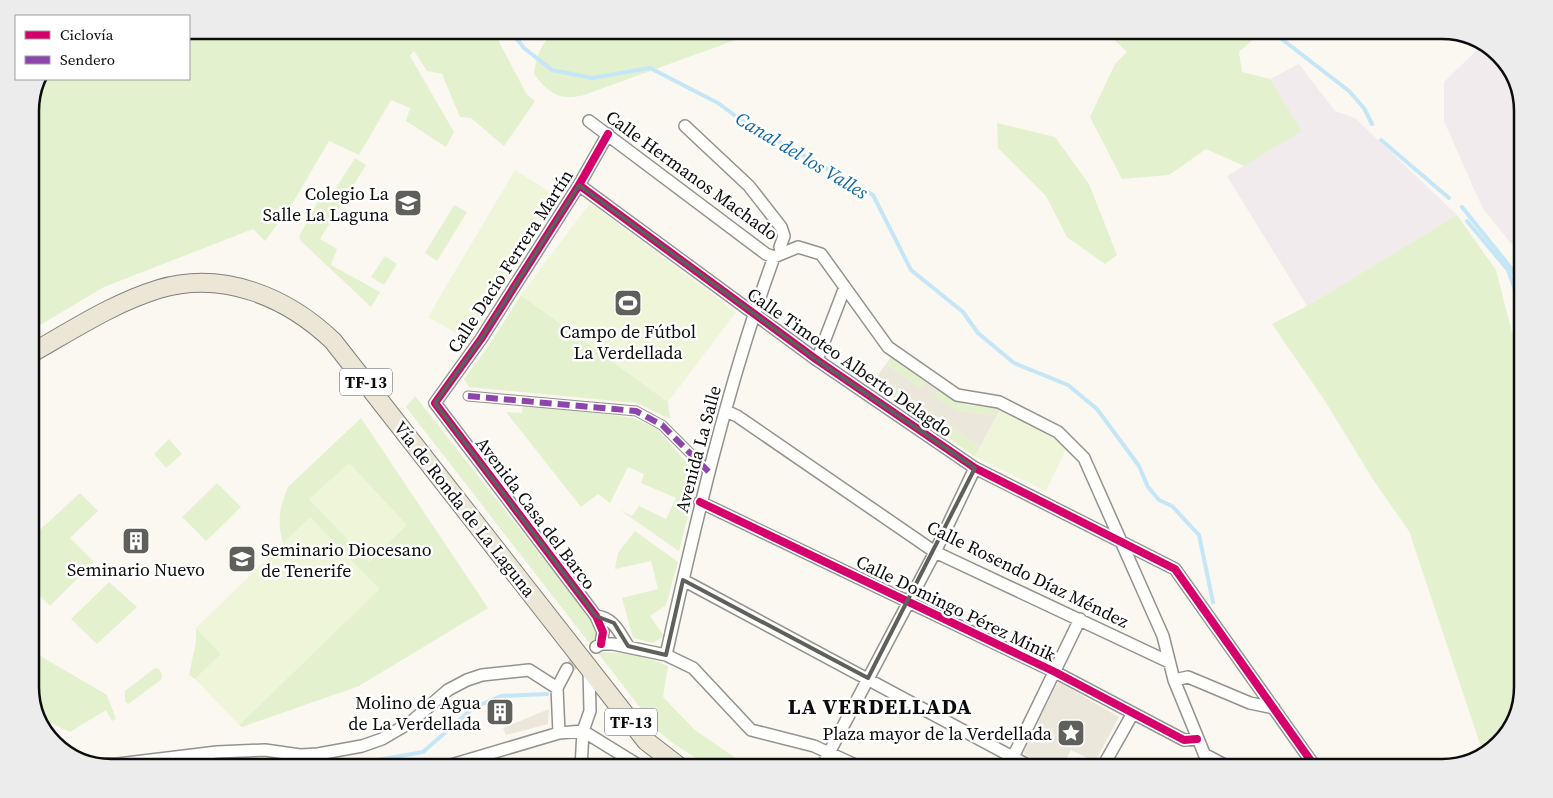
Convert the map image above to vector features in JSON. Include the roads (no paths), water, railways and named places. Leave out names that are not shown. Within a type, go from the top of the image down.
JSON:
[{"type":"main road","name":"Vía de Ronda de La Laguna","points":[[39,349],[128,300],[161,288],[223,283],[258,292],[292,308],[333,341],[646,741],[669,759]]},
{"type":"street","name":"Calle Hermanos Machado","points":[[589,121],[766,254],[778,255]]},
{"type":"street","name":"Avenida La Salle","points":[[666,655],[700,502],[754,313],[784,236],[782,227],[749,186],[685,126]]},
{"type":"street","name":"Calle Dacio Ferrera Martín","points":[[435,403],[481,339],[579,184],[608,134]]},
{"type":"street","name":"Calle Timoteo Alberto Delagdo","points":[[579,184],[817,360],[975,468],[1175,569],[1310,759]]},
{"type":"street","points":[[778,255],[798,247],[821,254],[888,346],[958,395],[999,402],[1058,432],[1084,458],[1164,636],[1174,680],[1206,759]]},
{"type":"street","points":[[817,360],[845,288]]},
{"type":"street","points":[[468,396],[636,412],[662,425],[709,472]]},
{"type":"street","name":"Avenida Casa del Barco","points":[[435,403],[596,616],[603,632],[598,646],[628,646]]},
{"type":"street","name":"Calle Rosendo Díaz Méndez","points":[[726,411],[737,416],[935,552],[1169,662]]},
{"type":"street","points":[[826,759],[935,552],[975,468]]},
{"type":"street","name":"Calle Domingo Pérez Minik","points":[[700,502],[1055,672],[1184,740],[1197,739]]},
{"type":"street","points":[[683,580],[1017,759]]},
{"type":"street","name":"Avenida Casa del Barco","points":[[596,616],[606,617],[614,623],[628,646]]},
{"type":"street","points":[[1013,757],[1080,619]]},
{"type":"street","points":[[628,646],[666,655],[693,668],[751,730],[830,751],[845,759]]},
{"type":"street","points":[[582,759],[584,731],[590,712],[589,668]]},
{"type":"street","points":[[559,733],[557,688],[567,669]]},
{"type":"street","points":[[159,759],[217,752],[265,750],[300,755],[318,754],[362,746],[382,738],[411,722],[448,690],[482,675],[529,670],[557,688]]},
{"type":"street","points":[[1174,680],[1188,677],[1250,704],[1274,708]]},
{"type":"street","points":[[1107,759],[1132,713]]},
{"type":"street","points":[[471,759],[559,733],[584,731],[629,759]]},
{"type":"street","points":[[1204,754],[1213,759]]},
{"type":"waterway","name":"Canal del los Valles","points":[[517,39],[524,48],[552,70],[592,78],[650,68],[718,103],[741,120],[873,195],[911,270],[963,312],[978,333],[1014,363],[1068,385],[1097,409],[1139,466],[1148,487],[1159,500],[1172,506],[1199,535],[1213,602]]},
{"type":"waterway","points":[[1282,39],[1349,91],[1364,108],[1372,124]]},
{"type":"waterway","points":[[1381,140],[1449,198]]},
{"type":"waterway","points":[[1462,207],[1514,274]]},
{"type":"waterway","points":[[1467,221],[1508,270],[1514,287]]},
{"type":"waterway","points":[[383,759],[423,752],[473,708],[501,696],[547,694]]},
{"type":"tunnel","points":[[567,669],[594,648]]},
{"type":"place","name":"Colegio La Salle La Laguna","points":[[408,203]]},
{"type":"place","name":"Campo de Fútbol La Verdellada","points":[[628,303]]},
{"type":"place","name":"Seminario Nuevo","points":[[136,541]]},
{"type":"place","name":"Seminario Diocesano de Tenerife","points":[[242,559]]},
{"type":"place","name":"Molino de Agua de La Verdellada","points":[[500,712]]},
{"type":"place","name":"Plaza mayor de la Verdellada","points":[[1071,733]]},
{"type":"district","name":"LA VERDELLADA","points":[[880,706]]}]
